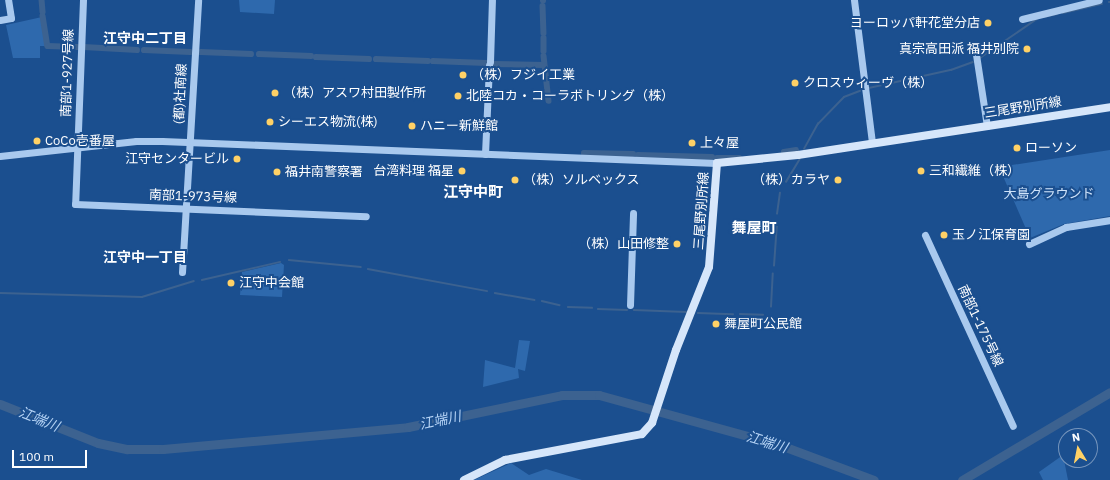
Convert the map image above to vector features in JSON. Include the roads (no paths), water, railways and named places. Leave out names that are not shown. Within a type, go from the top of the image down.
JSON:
[{"type":"main road","name":"三尾野別所線","points":[[464,480],[514,457],[635,435],[647,429],[662,395],[709,267],[717,163],[750,162],[1110,107]]},
{"type":"street","points":[[0,20],[12,18],[8,0]]},
{"type":"street","name":"南部1-927号線","points":[[77,147],[83,0]]},
{"type":"street","name":"(都)社南線","points":[[182,272],[198,0]]},
{"type":"street","points":[[486,154],[492,0]]},
{"type":"street","points":[[854,0],[872,143]]},
{"type":"street","points":[[1022,19],[1099,0]]},
{"type":"street","points":[[975,48],[987,126]]},
{"type":"street","points":[[0,156],[136,141],[717,163]]},
{"type":"street","name":"南部1-973号線","points":[[77,147],[75,204],[366,216]]},
{"type":"street","points":[[630,306],[633,213]]},
{"type":"street","points":[[1029,244],[1066,227],[1110,220]]},
{"type":"street","name":"南部1-175号線","points":[[925,236],[1013,426]]},
{"type":"waterway","points":[[42,0],[43,12]]},
{"type":"waterway","points":[[1063,13],[1102,4]]},
{"type":"waterway","points":[[543,6],[544,33]]},
{"type":"waterway","points":[[1044,17],[1057,14]]},
{"type":"waterway","points":[[43,16],[48,46],[77,47]]},
{"type":"waterway","points":[[980,58],[1037,19]]},
{"type":"waterway","points":[[544,38],[544,51]]},
{"type":"waterway","points":[[84,47],[137,50]]},
{"type":"waterway","points":[[144,50],[190,52]]},
{"type":"waterway","points":[[201,52],[251,54]]},
{"type":"waterway","points":[[259,54],[311,56]]},
{"type":"waterway","points":[[544,56],[549,101]]},
{"type":"waterway","points":[[316,57],[369,59]]},
{"type":"waterway","points":[[376,59],[428,61]]},
{"type":"waterway","points":[[433,61],[486,63]]},
{"type":"waterway","points":[[869,88],[951,70],[973,62]]},
{"type":"waterway","points":[[492,64],[544,65]]},
{"type":"waterway","points":[[804,149],[818,124],[844,97],[860,91]]},
{"type":"waterway","points":[[784,152],[796,150]]},
{"type":"waterway","points":[[584,153],[633,154]]},
{"type":"waterway","points":[[638,155],[712,157]]},
{"type":"waterway","points":[[717,158],[739,158]]},
{"type":"waterway","points":[[786,182],[799,160]]},
{"type":"waterway","points":[[777,214],[780,193]]},
{"type":"waterway","points":[[774,266],[777,223]]},
{"type":"waterway","points":[[289,260],[361,267]]},
{"type":"waterway","points":[[202,280],[280,262]]},
{"type":"waterway","points":[[368,269],[487,291]]},
{"type":"waterway","points":[[771,307],[773,274]]},
{"type":"waterway","points":[[0,293],[142,297],[194,281]]},
{"type":"waterway","points":[[495,293],[534,300]]},
{"type":"waterway","points":[[542,301],[560,305]]},
{"type":"waterway","points":[[568,307],[592,308]]},
{"type":"waterway","points":[[598,309],[627,310]]},
{"type":"waterway","points":[[634,310],[686,312]]},
{"type":"waterway","points":[[698,313],[733,314]]},
{"type":"waterway","points":[[740,314],[763,315]]},
{"type":"waterway","name":"江端川","points":[[962,480],[1110,392]]},
{"type":"waterway","name":"江端川","points":[[0,404],[98,443],[127,449],[163,449],[408,427],[562,395],[599,395],[780,445],[874,480]]},
{"type":"place","name":"ヨーロッパ軒花堂分店","points":[[988,23]]},
{"type":"place","name":"真宗高田派 福井別院","points":[[1027,49]]},
{"type":"place","name":"（株）フジイ工業","points":[[463,75]]},
{"type":"place","name":"クロスウィーヴ（株）","points":[[795,83]]},
{"type":"place","name":"（株）アスワ村田製作所","points":[[275,93]]},
{"type":"place","name":"北陸コカ・コーラボトリング（株）","points":[[458,96]]},
{"type":"place","name":"シーエス物流(株)","points":[[270,122]]},
{"type":"place","name":"ハニー新鮮館","points":[[412,126]]},
{"type":"place","name":"CoCo壱番屋","points":[[37,141]]},
{"type":"place","name":"上々屋","points":[[692,143]]},
{"type":"place","name":"ローソン","points":[[1017,148]]},
{"type":"place","name":"江守センタービル","points":[[237,159]]},
{"type":"place","name":"台湾料理 福星","points":[[462,171]]},
{"type":"place","name":"三和繊維（株）","points":[[921,171]]},
{"type":"place","name":"福井南警察署","points":[[277,172]]},
{"type":"place","name":"（株）ソルベックス","points":[[515,180]]},
{"type":"place","name":"（株）カラヤ","points":[[838,180]]},
{"type":"place","name":"玉ノ江保育園","points":[[944,235]]},
{"type":"place","name":"（株）山田修整","points":[[677,244]]},
{"type":"place","name":"江守中会館","points":[[231,283]]},
{"type":"place","name":"舞屋町公民館","points":[[716,324]]},
{"type":"district","name":"江守中二丁目","points":[[145,38]]},
{"type":"district","name":"江守中町","points":[[473,192]]},
{"type":"district","name":"舞屋町","points":[[754,228]]},
{"type":"district","name":"江守中一丁目","points":[[145,257]]},
{"type":"park label","name":"大島グラウンド","points":[[1049,194]]}]
